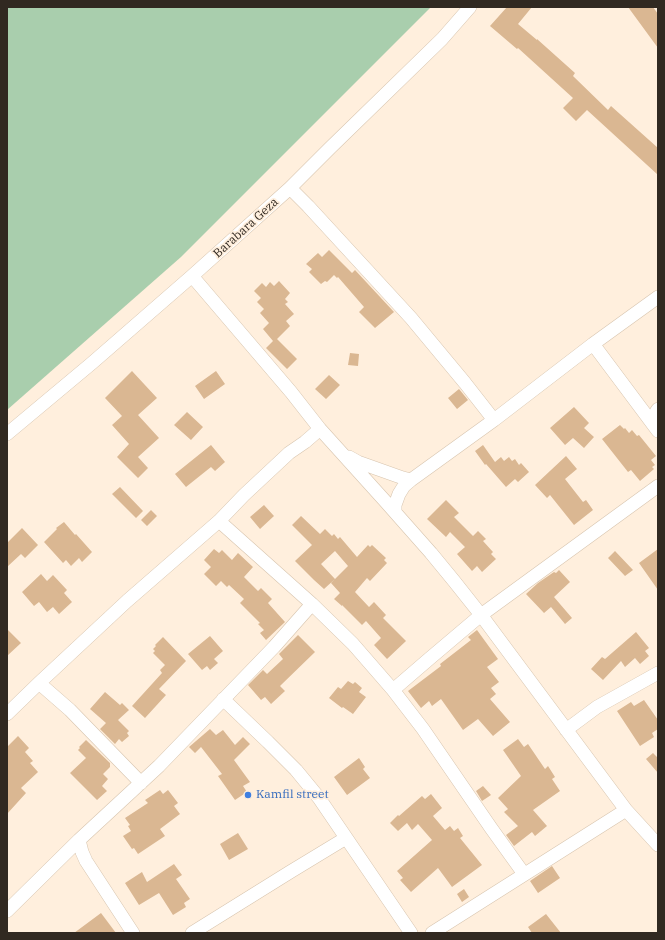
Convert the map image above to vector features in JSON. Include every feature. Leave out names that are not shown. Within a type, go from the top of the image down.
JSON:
[{"type":"street","name":"Barabara Geza","points":[[7,434],[192,276],[290,188],[442,39],[470,7]]},
{"type":"street","points":[[290,188],[411,318],[466,383],[494,420]]},
{"type":"street","points":[[192,276],[291,392],[320,429],[432,553],[481,615],[626,810],[658,845]]},
{"type":"street","points":[[395,512],[399,494],[404,486],[411,480],[494,420],[556,374],[593,344],[658,297]]},
{"type":"street","points":[[593,344],[657,429]]},
{"type":"street","points":[[657,429],[656,412],[658,408]]},
{"type":"street","points":[[7,714],[127,601],[219,521],[244,495],[289,453],[320,429]]},
{"type":"street","points":[[343,454],[358,462],[411,480]]},
{"type":"street","points":[[394,690],[481,615],[658,486]]},
{"type":"street","points":[[219,521],[312,604],[353,644],[394,690],[524,874]]},
{"type":"street","points":[[7,911],[79,840],[159,766],[274,647],[312,604]]},
{"type":"street","points":[[566,730],[597,707],[658,673]]},
{"type":"street","points":[[39,683],[70,710],[141,782]]},
{"type":"street","points":[[223,700],[296,770],[318,798],[411,933]]},
{"type":"street","points":[[432,933],[626,810]]},
{"type":"street","points":[[192,933],[202,929],[346,838]]},
{"type":"street","points":[[79,840],[86,861],[134,933]]},
{"type":"green space","points":[[7,7],[431,7],[181,257],[7,410]]},
{"type":"building","points":[[507,7],[532,7],[518,24],[575,73],[573,76],[608,110],[611,106],[658,148],[658,175],[587,110],[576,121],[563,108],[573,98],[518,48],[517,49],[490,26]]},
{"type":"building","points":[[628,7],[653,7],[658,14],[658,48]]},
{"type":"building","points":[[329,250],[352,273],[355,270],[394,312],[375,328],[359,312],[364,307],[338,277],[337,278],[334,275],[327,282],[325,281],[321,284],[309,272],[312,269],[306,264],[318,253],[322,257]]},
{"type":"building","points":[[279,281],[290,293],[285,299],[288,302],[285,304],[294,314],[286,321],[290,326],[277,339],[297,359],[287,369],[266,348],[273,341],[263,329],[269,323],[260,313],[264,309],[257,302],[261,298],[254,291],[262,283],[266,287],[270,282],[274,286]]},
{"type":"building","points":[[350,353],[359,354],[358,366],[348,365]]},
{"type":"building","points":[[132,371],[157,398],[138,415],[159,438],[138,457],[148,468],[138,478],[117,457],[129,444],[112,425],[122,416],[105,398]]},
{"type":"building","points":[[216,371],[225,384],[204,399],[195,386]]},
{"type":"building","points":[[329,375],[340,385],[326,399],[315,389]]},
{"type":"building","points":[[459,389],[468,400],[457,409],[448,398]]},
{"type":"building","points":[[574,407],[589,423],[584,428],[594,437],[584,448],[573,438],[565,445],[550,428]]},
{"type":"building","points":[[187,412],[203,427],[191,440],[174,425]]},
{"type":"building","points":[[620,425],[629,433],[632,430],[637,436],[639,435],[656,456],[651,460],[655,465],[652,467],[654,469],[640,481],[631,470],[628,472],[602,439]]},
{"type":"building","points":[[211,445],[225,462],[215,471],[211,467],[186,487],[175,474]]},
{"type":"building","points":[[483,445],[495,462],[501,457],[504,461],[509,457],[512,461],[515,459],[519,465],[521,463],[529,472],[518,482],[515,479],[506,487],[486,464],[485,465],[475,451]]},
{"type":"building","points":[[566,456],[577,469],[565,479],[583,502],[586,500],[593,510],[574,525],[550,495],[547,498],[535,485]]},
{"type":"building","points":[[120,487],[143,511],[136,518],[112,494]]},
{"type":"building","points":[[446,500],[459,513],[454,517],[473,536],[478,531],[486,539],[483,541],[493,552],[491,554],[496,559],[482,572],[477,566],[472,571],[457,554],[465,547],[450,532],[446,537],[427,519]]},
{"type":"building","points":[[264,505],[274,516],[260,529],[250,517]]},
{"type":"building","points":[[151,510],[157,516],[147,526],[141,520]]},
{"type":"building","points":[[301,516],[320,534],[325,529],[332,536],[334,534],[338,539],[340,537],[357,557],[368,545],[370,547],[372,545],[386,558],[384,560],[387,563],[370,581],[367,578],[355,592],[369,607],[374,602],[386,615],[383,618],[406,641],[387,659],[374,645],[381,638],[366,621],[362,625],[334,599],[340,593],[331,583],[335,579],[324,589],[295,561],[312,545],[292,525]],"holes":[[[335,551],[348,566],[335,579],[321,564]]]},
{"type":"building","points":[[64,522],[92,552],[82,562],[79,558],[71,566],[66,560],[63,563],[44,542],[57,529],[56,528]]},
{"type":"building","points":[[22,528],[38,545],[25,558],[21,554],[7,567],[7,543]]},
{"type":"building","points":[[214,549],[219,553],[222,550],[232,560],[238,553],[253,567],[244,577],[258,591],[261,588],[272,599],[268,603],[285,622],[266,640],[260,633],[264,630],[258,624],[260,623],[240,603],[244,599],[229,585],[227,587],[221,581],[216,586],[204,574],[211,567],[204,560]]},
{"type":"building","points":[[658,549],[658,590],[639,563]]},
{"type":"building","points":[[615,551],[633,570],[625,576],[608,558]]},
{"type":"building","points":[[559,570],[570,582],[554,597],[572,618],[565,624],[551,607],[544,613],[526,594],[538,583]]},
{"type":"building","points":[[41,574],[47,581],[53,575],[67,590],[64,593],[72,602],[59,614],[53,607],[47,612],[39,602],[34,606],[22,592]]},
{"type":"building","points":[[7,629],[21,643],[7,656]]},
{"type":"building","points":[[477,630],[498,659],[487,667],[499,682],[491,688],[496,694],[490,699],[510,722],[493,736],[478,719],[463,730],[441,699],[432,706],[429,701],[421,708],[408,691],[441,666],[440,664],[471,640],[468,637]]},
{"type":"building","points":[[636,632],[649,648],[645,651],[649,656],[640,664],[635,658],[625,667],[621,661],[603,680],[591,669],[602,657],[605,659]]},
{"type":"building","points":[[298,635],[315,652],[280,686],[285,691],[271,704],[265,697],[261,700],[248,685],[263,670],[267,674],[283,659],[279,654]]},
{"type":"building","points":[[210,636],[223,651],[214,659],[218,663],[210,670],[207,666],[202,670],[188,654]]},
{"type":"building","points":[[163,637],[186,661],[159,689],[166,695],[145,718],[132,706],[162,673],[160,670],[165,665],[153,653],[155,651],[153,649]]},
{"type":"building","points":[[348,681],[353,684],[355,682],[362,688],[359,692],[366,697],[353,714],[329,698],[338,687],[341,689]]},
{"type":"building","points":[[105,692],[120,705],[122,703],[129,710],[118,720],[129,731],[127,733],[129,736],[122,742],[119,739],[115,744],[100,729],[106,723],[90,709]]},
{"type":"building","points":[[644,700],[658,720],[658,729],[652,733],[654,737],[640,746],[617,711],[631,702],[634,706]]},
{"type":"building","points":[[210,729],[216,735],[223,730],[235,745],[243,737],[250,744],[234,760],[250,782],[243,786],[247,792],[235,800],[218,776],[222,774],[201,747],[195,753],[189,747]]},
{"type":"building","points":[[18,736],[29,748],[25,752],[33,761],[30,763],[38,772],[21,788],[26,793],[7,814],[7,747]]},
{"type":"building","points":[[518,739],[524,747],[528,744],[545,769],[548,766],[555,777],[552,779],[560,791],[533,810],[547,826],[535,836],[532,832],[514,846],[506,835],[518,826],[504,812],[508,809],[498,798],[521,776],[503,750]]},
{"type":"building","points":[[86,740],[110,763],[110,767],[103,774],[108,779],[102,786],[107,791],[97,800],[70,773],[86,758],[78,750]]},
{"type":"building","points":[[653,753],[658,758],[658,773],[646,759]]},
{"type":"building","points":[[359,758],[365,767],[363,769],[370,778],[347,795],[334,777]]},
{"type":"building","points":[[483,786],[491,795],[482,801],[476,791]]},
{"type":"building","points":[[160,790],[163,794],[168,790],[178,803],[174,806],[180,814],[160,829],[165,836],[138,854],[134,848],[132,849],[123,836],[131,831],[128,826],[130,825],[125,818],[148,803],[145,800]]},
{"type":"building","points":[[431,794],[442,808],[433,816],[445,830],[450,826],[454,831],[458,828],[463,836],[460,838],[482,865],[452,887],[438,868],[411,892],[400,880],[403,878],[397,871],[432,840],[418,824],[412,830],[407,823],[398,831],[390,823],[422,796],[425,799]]},
{"type":"building","points":[[238,833],[248,849],[229,860],[220,844]]},
{"type":"building","points":[[174,864],[182,875],[176,879],[190,899],[184,903],[186,907],[173,915],[159,893],[139,905],[125,883],[142,872],[147,882]]},
{"type":"building","points":[[552,866],[560,878],[538,893],[530,881]]},
{"type":"building","points":[[464,889],[469,897],[462,902],[457,894]]},
{"type":"building","points":[[101,913],[116,933],[74,933]]},
{"type":"building","points":[[546,914],[561,933],[532,933],[528,927]]},
{"type":"place","name":"Kamfil street","points":[[248,795]]}]
